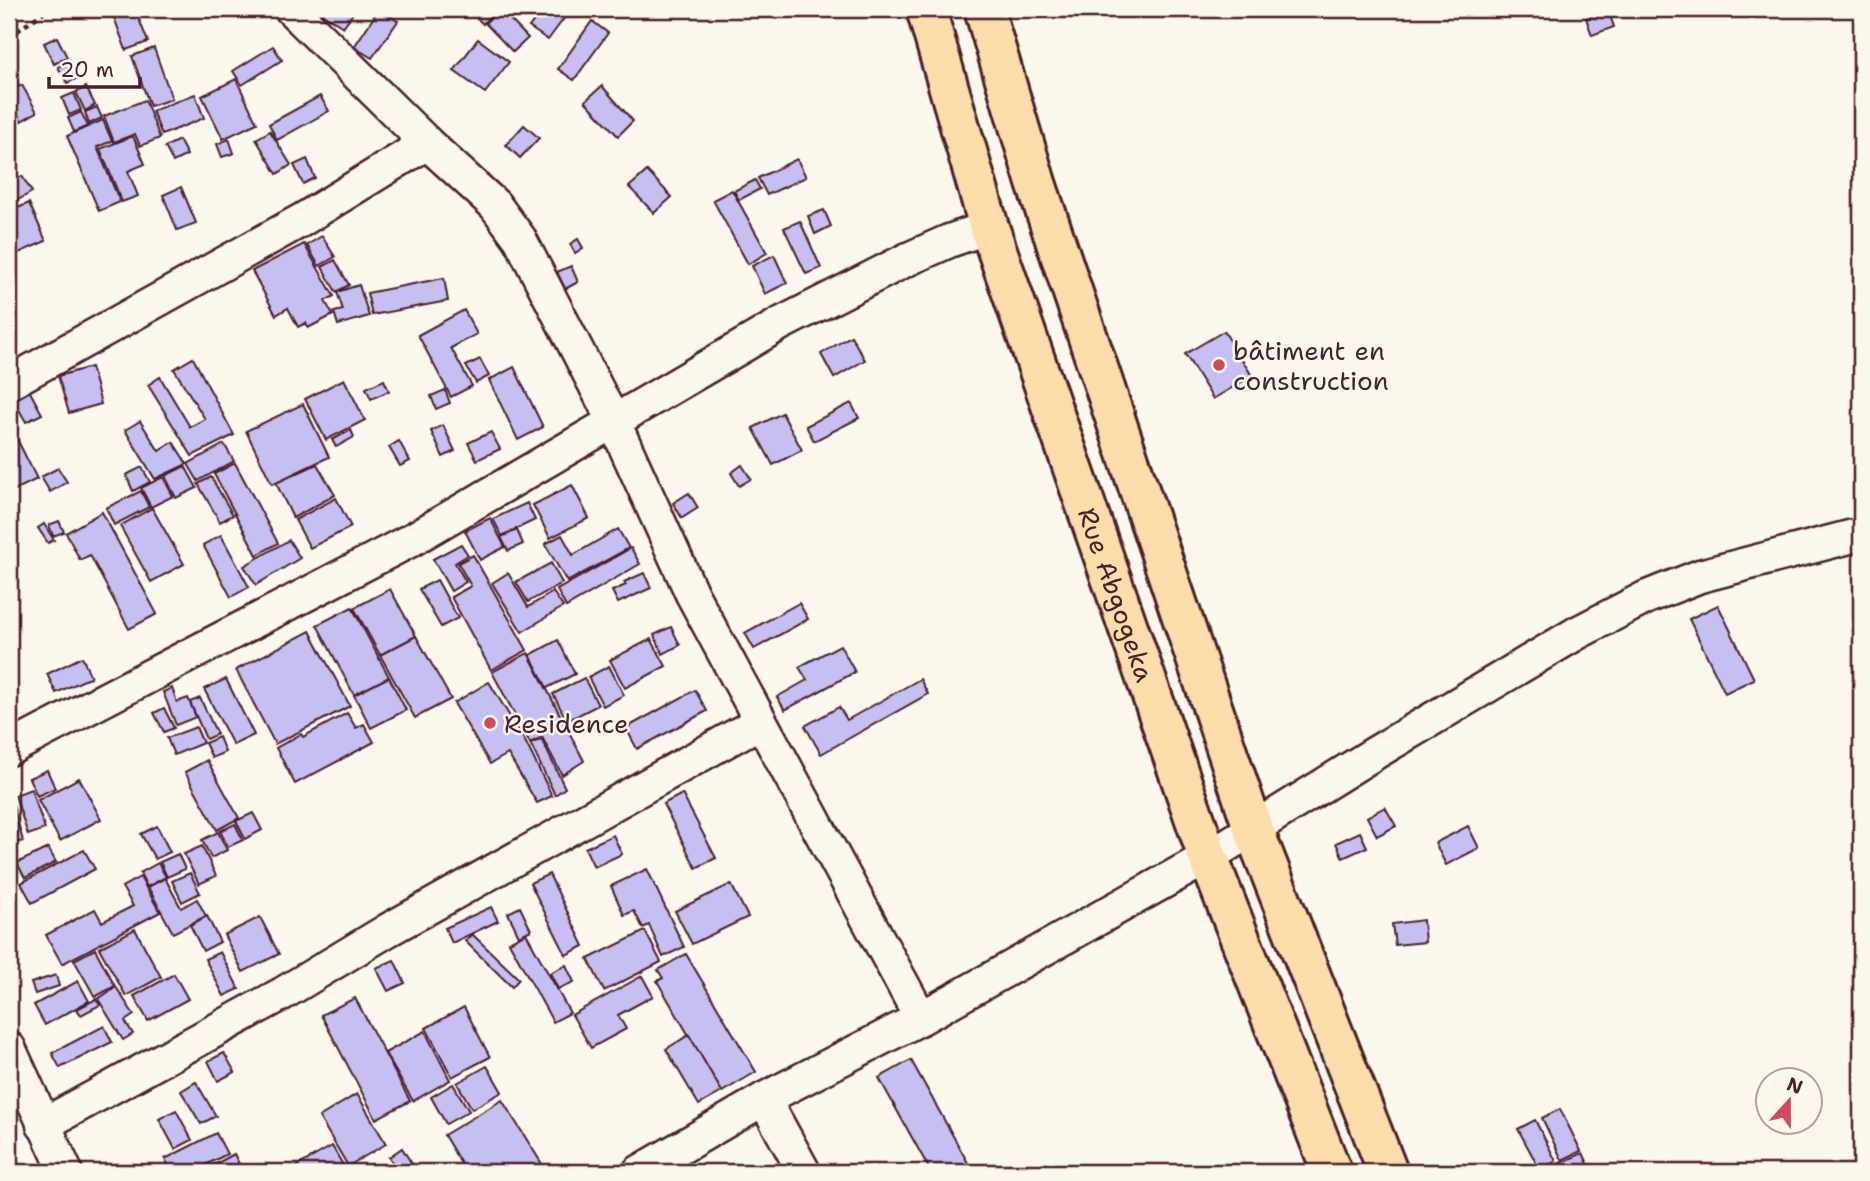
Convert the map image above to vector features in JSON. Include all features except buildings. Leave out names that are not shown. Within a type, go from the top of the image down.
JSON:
[{"type":"main road","name":"Rue Abgogeka","points":[[926,9],[989,227],[1208,857],[1332,1172]]},
{"type":"main road","name":"Rue Abgogeka","points":[[984,9],[1036,183],[1253,828],[1388,1172]]},
{"type":"street","points":[[291,9],[427,143],[495,205],[520,239],[614,422],[692,594],[921,1018]]},
{"type":"street","points":[[9,383],[302,220],[427,143]]},
{"type":"street","points":[[9,749],[413,538],[780,324],[906,260],[989,227]]},
{"type":"street","points":[[639,1172],[764,1099],[921,1018],[1208,857],[1375,753],[1577,633],[1647,597],[1700,576],[1861,534]]},
{"type":"street","points":[[43,1125],[282,994],[400,924],[760,722]]},
{"type":"street","points":[[9,1048],[66,1172]]},
{"type":"street","points":[[764,1099],[804,1172]]},
{"type":"path","points":[[9,37],[48,9]]},
{"type":"place","name":"bâtiment en construction","points":[[1219,365]]},
{"type":"place","name":"Residence","points":[[490,723]]}]
